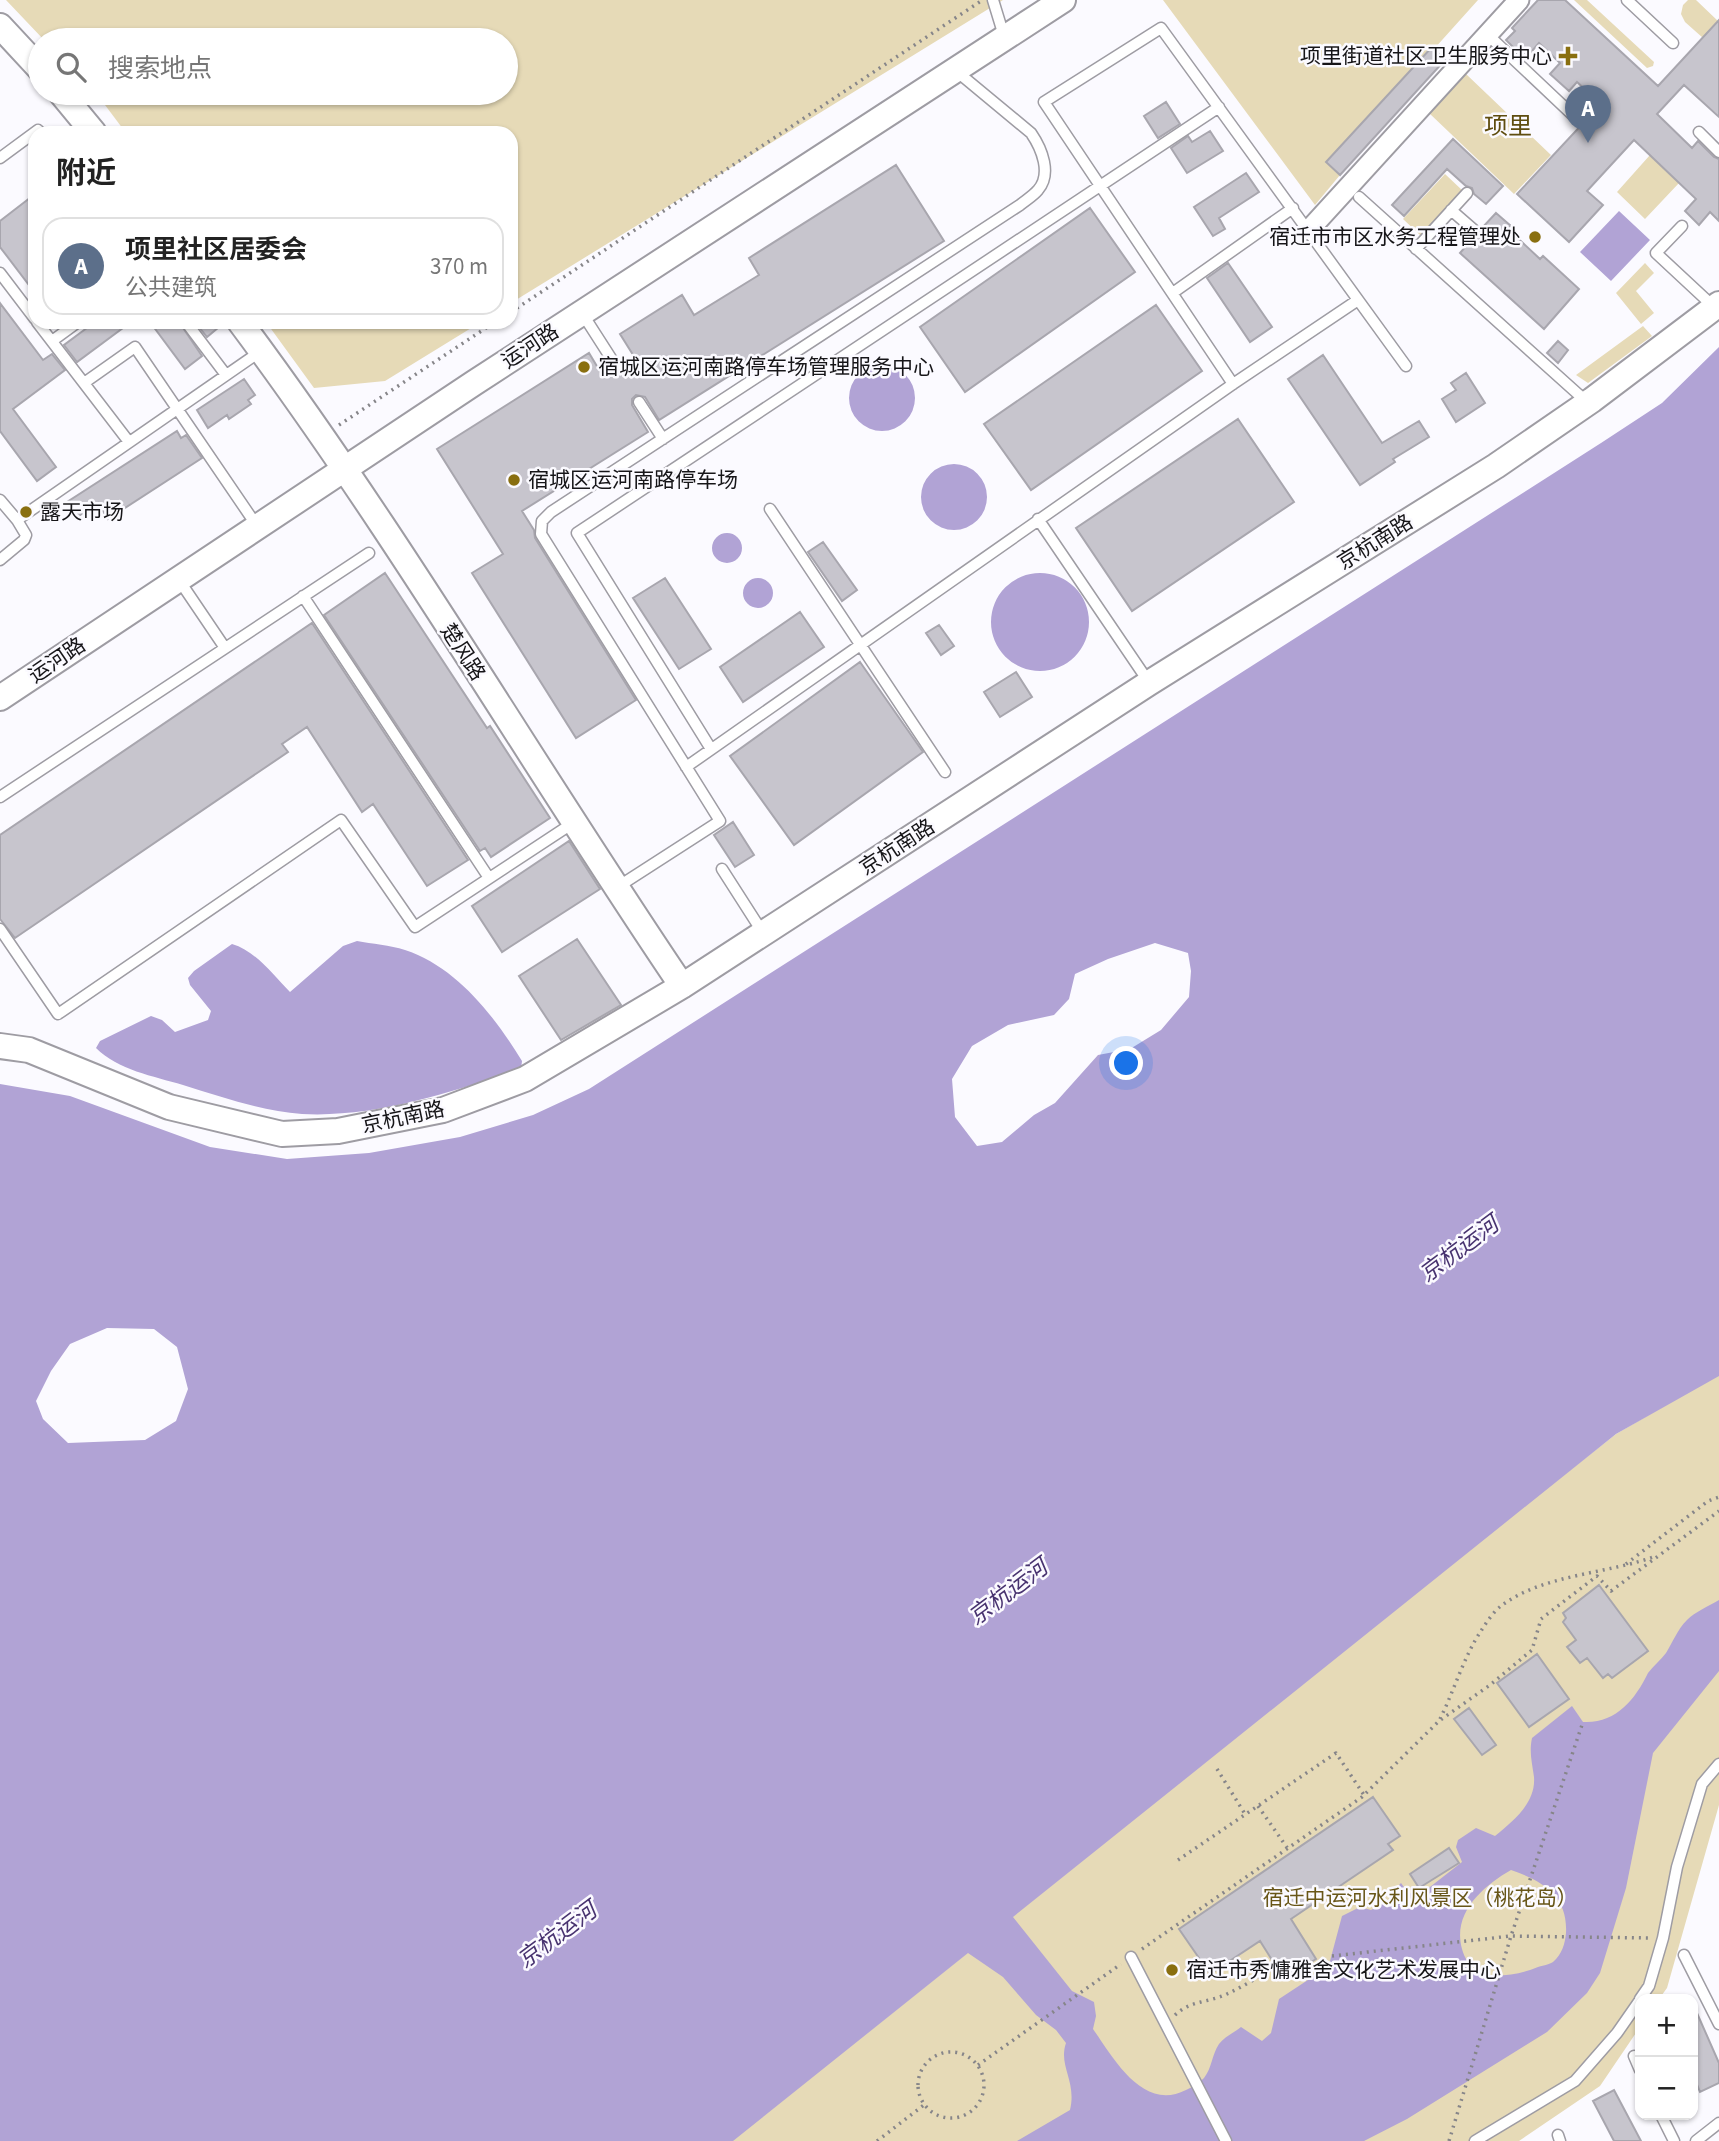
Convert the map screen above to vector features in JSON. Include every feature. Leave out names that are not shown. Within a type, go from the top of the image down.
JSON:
[{"type":"street","name":"运河路","points":[[0,698],[345,468],[1063,0]]},
{"type":"street","points":[[1309,230],[1519,0]]},
{"type":"street","points":[[0,26],[28,56]]},
{"type":"street","points":[[71,105],[88,126]]},
{"type":"street","name":"京杭南路","points":[[0,1046],[29,1050],[169,1107],[282,1133],[338,1131],[443,1110],[525,1079],[682,986],[1149,683],[1496,466],[1588,403],[1717,306]]},
{"type":"street","name":"楚风路","points":[[245,329],[345,468],[615,888],[682,986]]},
{"type":"lane","points":[[993,0],[1004,38]]},
{"type":"lane","points":[[1627,0],[1673,43]]},
{"type":"lane","points":[[1233,384],[1174,292],[1044,102],[1161,28],[1406,366]]},
{"type":"lane","points":[[1488,35],[1577,118]]},
{"type":"lane","points":[[615,888],[720,821],[541,534],[542,521],[551,512],[1039,190],[1045,175],[1043,159],[1039,145],[1031,133],[955,70]]},
{"type":"lane","points":[[711,749],[577,533],[1219,107]]},
{"type":"lane","points":[[1699,132],[1719,152]]},
{"type":"lane","points":[[0,158],[28,137]]},
{"type":"lane","points":[[1416,249],[1467,193]]},
{"type":"lane","points":[[1359,197],[1588,403]]},
{"type":"lane","points":[[1174,292],[1293,208]]},
{"type":"lane","points":[[1451,210],[1474,230]]},
{"type":"lane","points":[[1682,226],[1656,253],[1717,306]]},
{"type":"lane","points":[[0,273],[28,310]]},
{"type":"lane","points":[[686,767],[1038,519],[1358,300]]},
{"type":"lane","points":[[582,313],[616,366]]},
{"type":"lane","points":[[43,329],[129,442]]},
{"type":"lane","points":[[52,341],[68,329]]},
{"type":"lane","points":[[191,329],[226,375]]},
{"type":"lane","points":[[84,383],[135,347],[258,526]]},
{"type":"lane","points":[[17,520],[261,351]]},
{"type":"lane","points":[[639,402],[663,439]]},
{"type":"lane","points":[[0,500],[25,531],[26,538],[0,560]]},
{"type":"lane","points":[[770,509],[945,772]]},
{"type":"lane","points":[[1038,519],[1149,683]]},
{"type":"lane","points":[[0,797],[369,553]]},
{"type":"lane","points":[[178,579],[225,648]]},
{"type":"lane","points":[[303,596],[489,878]]},
{"type":"lane","points":[[0,929],[58,1014],[341,820],[415,927],[573,823]]},
{"type":"lane","points":[[722,869],[763,933]]},
{"type":"lane","points":[[1643,1994],[1649,1986],[1677,1867],[1702,1784],[1719,1764]]},
{"type":"lane","points":[[1684,1955],[1719,2024]]},
{"type":"lane","points":[[1131,1957],[1226,2141]]},
{"type":"lane","points":[[1475,2141],[1574,2081],[1617,2034],[1635,2007]]},
{"type":"lane","points":[[1664,2120],[1674,2141]]},
{"type":"lane","points":[[1696,2141],[1710,2137],[1719,2123]]},
{"type":"path","points":[[518,307],[983,0]]},
{"type":"path","points":[[322,436],[484,329]]},
{"type":"path","points":[[1624,1566],[1708,1501],[1719,1497]]},
{"type":"path","points":[[978,2065],[1364,1795],[1439,1721],[1490,1685],[1532,1650],[1541,1619],[1597,1576],[1611,1591],[1719,1511]]},
{"type":"path","points":[[1439,1721],[1481,1631],[1500,1607],[1521,1594],[1546,1584],[1624,1566],[1660,1554]]},
{"type":"path","points":[[1449,2141],[1511,1936],[1583,1723]]},
{"type":"path","points":[[1178,1860],[1336,1753],[1364,1795]]},
{"type":"path","points":[[1217,1769],[1245,1814]]},
{"type":"path","points":[[1258,1805],[1288,1849]]},
{"type":"path","points":[[1332,1956],[1511,1936],[1662,1938]]},
{"type":"path","points":[[1166,2023],[1182,2008],[1198,2001],[1224,1996],[1271,1969]]},
{"type":"path","points":[[953,2051],[964,2054],[978,2065],[985,2080],[985,2090],[975,2109],[966,2115],[945,2118],[924,2105],[918,2089],[918,2077],[931,2058],[941,2052],[953,2051]]},
{"type":"path","points":[[877,2141],[924,2105]]},
{"type":"green space","points":[[6,0],[1003,0],[518,299],[518,126],[121,126],[105,105],[518,105],[518,28],[33,28]]},
{"type":"green space","points":[[1163,0],[1478,0],[1434,49],[1431,47],[1327,162],[1340,175],[1315,205]]},
{"type":"green space","points":[[1574,0],[1587,0],[1654,62],[1653,66],[1647,68]]},
{"type":"green space","points":[[1688,0],[1696,0],[1718,21],[1703,38],[1685,22],[1681,14],[1683,5]]},
{"type":"green space","points":[[1466,74],[1551,155],[1514,194],[1429,113]]},
{"type":"green space","points":[[1650,155],[1679,183],[1645,219],[1617,192]]},
{"type":"green space","points":[[1445,174],[1463,191],[1421,236],[1403,219]]},
{"type":"green space","points":[[1645,263],[1654,273],[1636,291],[1654,313],[1641,324],[1616,293]]},
{"type":"green space","points":[[1643,326],[1652,336],[1588,383],[1576,375]]},
{"type":"green space","points":[[271,329],[470,329],[385,381],[314,388]]},
{"type":"green space","name":"宿迁中运河水利风景区（桃花岛）","points":[[1719,1374],[1719,1805],[1667,1988],[1663,1994],[1635,1994],[1635,2034],[1600,2086],[1519,2141],[715,2141],[1616,1434]]},
{"type":"water","points":[[1619,211],[1650,240],[1611,281],[1580,252]]},
{"type":"water","name":"京杭运河","points":[[1719,347],[1719,1376],[1616,1434],[1013,1917],[1072,1991],[1094,2002],[1096,2016],[1093,2029],[1131,2079],[1156,2094],[1171,2095],[1186,2090],[1204,2078],[1219,2044],[1241,2027],[1262,2041],[1271,2033],[1279,1999],[1314,1976],[1330,1961],[1342,1916],[1360,1907],[1371,1910],[1402,1894],[1398,1886],[1401,1883],[1409,1894],[1416,1890],[1421,1894],[1462,1862],[1456,1847],[1458,1840],[1476,1828],[1495,1836],[1516,1818],[1527,1803],[1534,1786],[1532,1738],[1572,1706],[1583,1722],[1605,1719],[1623,1708],[1637,1692],[1650,1670],[1666,1653],[1684,1624],[1694,1614],[1719,1600],[1719,1671],[1653,1753],[1626,1888],[1600,1973],[1587,1993],[1547,2032],[1407,2119],[1364,2141],[1017,2141],[1070,2110],[1071,2091],[1064,2059],[1066,2043],[1056,2030],[1036,2015],[1003,1977],[968,1953],[733,2141],[0,2141],[0,1084],[70,1096],[210,1147],[287,1159],[369,1153],[460,1137],[533,1115],[589,1089],[1662,403]],"holes":[[[1155,943],[1188,953],[1191,971],[1189,997],[1161,1030],[1130,1049],[1098,1055],[1055,1103],[1034,1115],[1002,1142],[977,1146],[955,1117],[952,1079],[972,1046],[1008,1025],[1054,1015],[1069,999],[1075,974]],[[107,1328],[154,1329],[177,1347],[188,1389],[176,1421],[145,1440],[68,1443],[43,1419],[36,1401],[51,1371],[70,1344]],[[1511,1870],[1543,1885],[1558,1900],[1566,1920],[1566,1933],[1561,1952],[1553,1962],[1507,1975],[1475,1974],[1462,1949],[1460,1936],[1466,1912],[1490,1884]]]},
{"type":"water","points":[[876,365],[888,365],[900,370],[910,380],[915,398],[913,411],[900,426],[888,431],[876,431],[864,426],[854,416],[849,404],[849,392],[854,380],[864,370]]},
{"type":"water","points":[[954,464],[967,466],[982,479],[987,497],[985,510],[972,525],[954,530],[941,528],[926,515],[921,497],[923,484],[936,469]]},
{"type":"water","points":[[727,533],[737,538],[742,548],[737,558],[727,563],[717,558],[712,548],[717,538]]},
{"type":"water","points":[[1040,573],[1059,577],[1074,588],[1085,603],[1089,622],[1085,641],[1074,656],[1059,667],[1040,671],[1021,667],[1006,656],[995,641],[991,622],[995,603],[1006,588],[1021,577]]},
{"type":"water","points":[[758,578],[768,583],[773,593],[768,603],[758,608],[748,603],[743,593],[748,583]]},
{"type":"water","points":[[357,941],[405,950],[424,958],[458,981],[500,1027],[522,1061],[521,1069],[385,1108],[302,1114],[257,1107],[148,1075],[115,1062],[96,1048],[100,1041],[151,1016],[162,1020],[175,1032],[208,1020],[211,1011],[190,985],[188,978],[232,944],[249,952],[290,992],[343,946]]},
{"type":"building","points":[[1538,0],[1565,0],[1658,86],[1719,20],[1719,117],[1684,85],[1657,114],[1692,148],[1698,141],[1719,159],[1719,221],[1710,212],[1699,225],[1685,211],[1696,199],[1634,140],[1587,191],[1603,205],[1569,242],[1517,194],[1601,104],[1577,82],[1569,91],[1550,74],[1560,63],[1539,43],[1525,59],[1506,40],[1515,31],[1512,28]]},
{"type":"building","points":[[1432,47],[1445,60],[1340,175],[1326,162]]},
{"type":"building","points":[[1166,102],[1180,124],[1158,138],[1144,116]]},
{"type":"building","points":[[1210,131],[1223,151],[1187,173],[1171,148],[1188,136],[1192,142]]},
{"type":"building","points":[[1453,139],[1503,186],[1486,204],[1474,194],[1472,188],[1447,169],[1404,216],[1392,205]]},
{"type":"building","name":"宿城区运河南路停车场","points":[[896,165],[944,241],[659,420],[645,397],[636,395],[632,399],[632,405],[648,432],[522,511],[534,530],[535,538],[636,700],[576,738],[472,573],[503,554],[437,449],[589,353],[604,378],[619,373],[623,366],[635,358],[620,334],[682,295],[694,315],[759,275],[749,258]]},
{"type":"building","points":[[1246,173],[1259,192],[1219,218],[1225,229],[1213,236],[1194,207]]},
{"type":"building","points":[[28,199],[28,284],[0,247],[0,221]]},
{"type":"building","points":[[1090,208],[1135,272],[965,392],[920,327]]},
{"type":"building","points":[[1496,213],[1511,226],[1508,229],[1540,259],[1543,256],[1579,289],[1544,329],[1460,253]]},
{"type":"building","points":[[1228,263],[1272,327],[1250,342],[1207,278]]},
{"type":"building","points":[[0,303],[43,360],[52,354],[65,370],[13,409],[56,467],[37,481],[0,431]]},
{"type":"building","points":[[1156,305],[1202,371],[1031,490],[984,424]]},
{"type":"building","points":[[86,329],[122,329],[77,362],[64,345]]},
{"type":"building","points":[[155,329],[184,329],[202,356],[185,369]]},
{"type":"building","points":[[201,329],[217,329],[207,337]]},
{"type":"building","points":[[1558,341],[1568,350],[1558,363],[1547,353]]},
{"type":"building","points":[[1323,355],[1382,443],[1419,421],[1429,437],[1393,459],[1395,462],[1360,485],[1288,379]]},
{"type":"building","points":[[1466,373],[1485,403],[1456,422],[1442,399],[1456,390],[1451,383]]},
{"type":"building","points":[[244,379],[255,395],[248,400],[251,404],[229,419],[227,415],[208,428],[197,410]]},
{"type":"building","points":[[1238,419],[1294,502],[1132,611],[1076,528]]},
{"type":"building","points":[[177,431],[181,438],[186,435],[202,458],[108,519],[98,503],[77,517],[67,502]]},
{"type":"building","points":[[823,542],[857,590],[842,601],[808,552]]},
{"type":"building","points":[[385,573],[550,818],[491,857],[485,848],[480,851],[324,615]]},
{"type":"building","points":[[665,578],[711,649],[679,669],[633,598]]},
{"type":"building","points":[[800,612],[824,647],[743,702],[720,667]]},
{"type":"building","points":[[312,623],[468,860],[427,886],[373,804],[362,812],[307,727],[282,744],[288,752],[15,938],[0,919],[0,835]]},
{"type":"building","points":[[939,625],[954,646],[941,655],[926,633]]},
{"type":"building","points":[[860,662],[923,752],[794,845],[730,756]]},
{"type":"building","points":[[1016,672],[1032,697],[1000,717],[984,692]]},
{"type":"building","points":[[733,822],[754,855],[735,867],[714,835]]},
{"type":"building","points":[[569,841],[600,889],[502,952],[472,906]]},
{"type":"building","points":[[577,939],[621,1005],[561,1040],[519,976]]},
{"type":"building","points":[[1599,1585],[1648,1651],[1612,1678],[1608,1674],[1603,1678],[1587,1658],[1580,1663],[1567,1647],[1576,1640],[1563,1622],[1566,1618],[1563,1613]]},
{"type":"building","points":[[1537,1654],[1569,1699],[1529,1727],[1497,1683]]},
{"type":"building","points":[[1469,1708],[1496,1745],[1482,1755],[1454,1719]]},
{"type":"building","points":[[1373,1797],[1400,1836],[1388,1844],[1393,1850],[1291,1919],[1316,1959],[1284,1979],[1260,1941],[1210,1974],[1179,1929]]},
{"type":"building","points":[[1449,1848],[1459,1863],[1419,1888],[1410,1874]]},
{"type":"building","points":[[1698,2015],[1719,2063],[1719,2083],[1700,2092]]},
{"type":"building","points":[[1614,2090],[1641,2141],[1614,2141],[1593,2101]]},
{"type":"place","name":"项里街道社区卫生服务中心","points":[[1568,56]]},
{"type":"place","name":"项里社区居委会","points":[[1588,143]]},
{"type":"place","name":"宿迁市市区水务工程管理处","points":[[1535,237]]},
{"type":"place","name":"宿城区运河南路停车场管理服务中心","points":[[584,367]]},
{"type":"place","name":"宿城区运河南路停车场","points":[[514,480]]},
{"type":"place","name":"露天市场","points":[[26,512]]},
{"type":"place","name":"宿迁市秀慵雅舍文化艺术发展中心","points":[[1172,1970]]},
{"type":"district","name":"项里","points":[[1508,126]]}]
